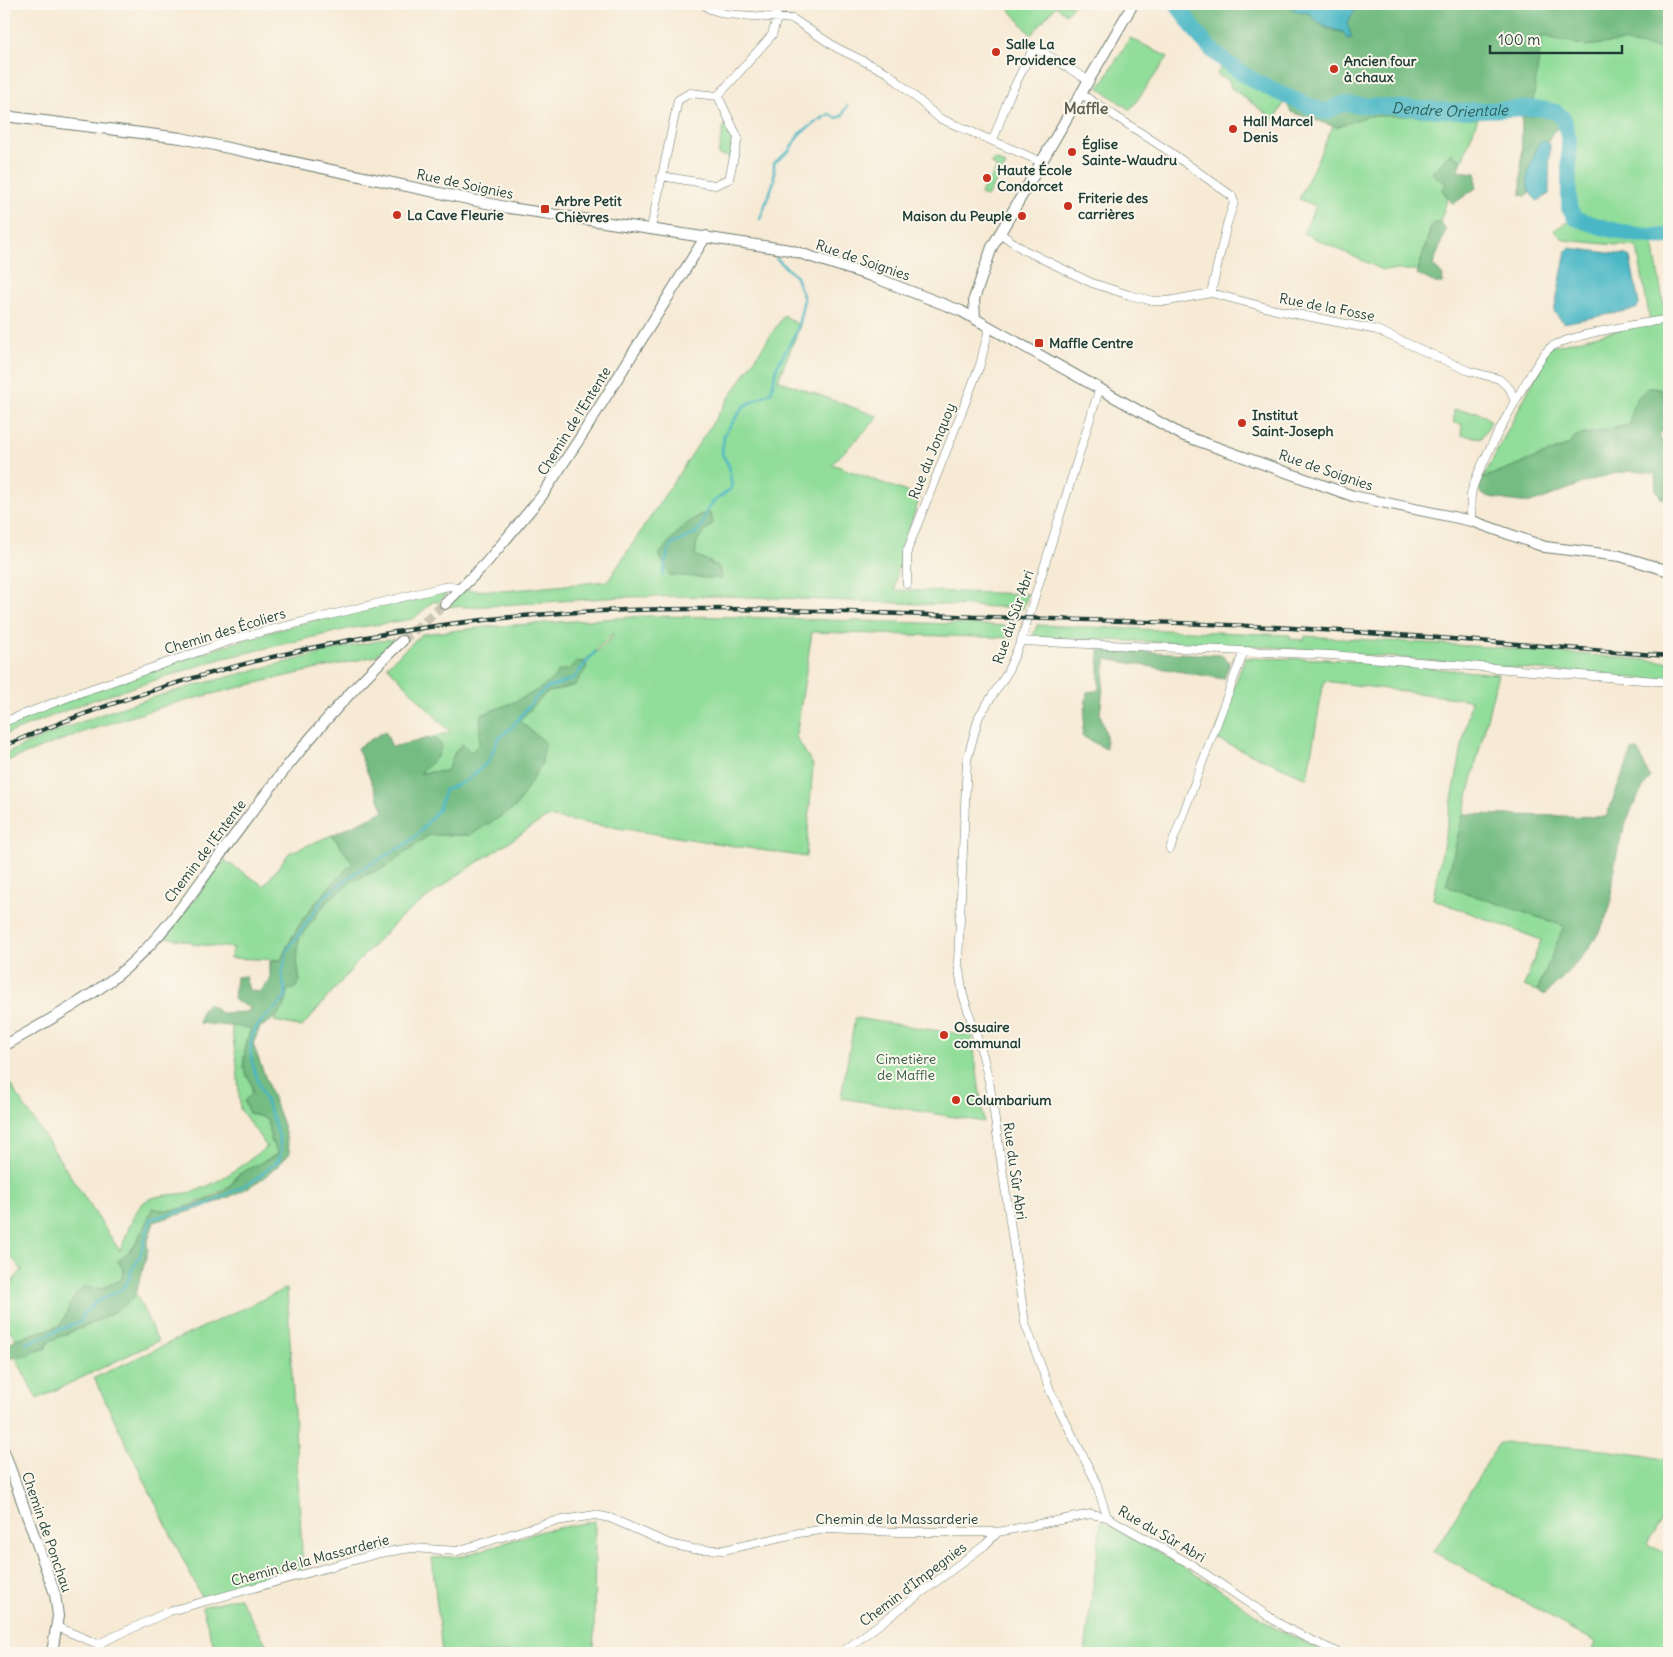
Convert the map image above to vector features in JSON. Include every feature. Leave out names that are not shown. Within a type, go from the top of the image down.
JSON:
[{"type":"street","points":[[703,4],[710,9],[726,14],[793,19],[837,48],[888,73],[939,118],[1042,162]]},
{"type":"street","points":[[718,96],[772,35],[777,18],[776,4]]},
{"type":"street","points":[[975,319],[974,299],[986,260],[1080,93],[1133,4]]},
{"type":"street","points":[[992,140],[1009,97],[1034,47],[1088,80]]},
{"type":"street","points":[[651,228],[678,100],[690,93],[718,96]]},
{"type":"street","points":[[1080,93],[1170,152],[1232,196],[1234,202],[1211,293]]},
{"type":"street","points":[[662,176],[715,185],[728,180],[738,138],[718,96]]},
{"type":"street","name":"Rue de Soignies","points":[[4,116],[180,138],[510,208],[790,250],[872,276],[961,311],[988,328],[1065,367],[1099,390],[1182,435],[1353,496],[1472,520],[1545,547],[1620,556],[1669,571]]},
{"type":"street","name":"Rue de la Fosse","points":[[1001,234],[1024,250],[1051,264],[1092,283],[1121,293],[1153,301],[1168,301],[1211,293],[1276,310],[1377,330],[1470,371],[1499,379],[1510,389],[1515,402]]},
{"type":"street","name":"Chemin de l'Entente","points":[[445,604],[486,563],[541,497],[582,435],[706,236]]},
{"type":"street","points":[[961,311],[974,299]]},
{"type":"street","points":[[1472,520],[1472,489],[1515,402],[1541,356],[1558,343],[1669,319]]},
{"type":"street","name":"Rue du Jonquoy","points":[[907,584],[907,551],[980,365],[988,328]]},
{"type":"street","name":"Rue du Sûr Abri","points":[[1099,390],[1021,641],[1006,676],[979,716],[967,760],[959,972],[965,1002],[983,1056],[990,1086],[1025,1323],[1051,1393],[1096,1482],[1107,1517],[1192,1565],[1286,1628],[1339,1653]]},
{"type":"street","name":"Chemin des Écoliers","points":[[4,722],[79,693],[240,638],[444,587],[451,586],[460,589]]},
{"type":"street","name":"Chemin de l'Entente","points":[[4,1046],[87,997],[136,958],[170,921],[307,740],[352,690],[402,641]]},
{"type":"street","points":[[1021,641],[1331,655],[1669,682]]},
{"type":"street","points":[[1170,849],[1244,651]]},
{"type":"street","name":"Chemin de Ponchau","points":[[4,1451],[55,1594],[58,1607],[57,1627],[52,1653]]},
{"type":"street","name":"Chemin de la Massarderie","points":[[98,1644],[170,1611],[380,1553],[412,1548],[457,1551],[550,1522],[579,1516],[594,1515],[610,1518],[670,1544],[707,1550],[740,1548],[799,1533],[827,1529],[898,1532],[998,1532],[1091,1514],[1107,1517]]},
{"type":"street","name":"Chemin d'Impegnies","points":[[841,1653],[985,1545],[998,1532]]},
{"type":"street","points":[[57,1627],[98,1644],[104,1653]]},
{"type":"green space","points":[[1005,4],[1074,4],[1066,14],[1056,6],[1031,35]]},
{"type":"green space","points":[[1176,4],[1286,4],[1290,8],[1355,10],[1354,4],[1669,4],[1669,236],[1652,237],[1665,313],[1667,319],[1669,319],[1669,403],[1668,399],[1630,425],[1576,436],[1569,445],[1483,478],[1540,368],[1538,360],[1550,347],[1650,322],[1637,247],[1564,240],[1554,230],[1574,218],[1569,208],[1569,141],[1564,119],[1556,112],[1537,108],[1458,111],[1417,109],[1411,116],[1478,118],[1462,161],[1451,153],[1433,172],[1447,184],[1442,190],[1448,197],[1440,222],[1432,224],[1418,270],[1383,270],[1303,233],[1316,206],[1299,199],[1333,126],[1291,112],[1283,94],[1247,76],[1219,57]]},
{"type":"green space","points":[[1176,4],[1286,4],[1298,12],[1309,13],[1326,28],[1343,32],[1349,31],[1347,23],[1355,10],[1354,4],[1669,4],[1669,50],[1620,42],[1586,46],[1542,36],[1532,108],[1458,111],[1417,109],[1410,116],[1368,116],[1337,127],[1291,112],[1283,94],[1247,76],[1219,57]]},
{"type":"green space","points":[[1130,38],[1168,57],[1130,110],[1099,88]]},
{"type":"green space","points":[[1220,68],[1284,102],[1275,120],[1230,87],[1231,83],[1217,74]]},
{"type":"green space","points":[[1556,116],[1562,125],[1552,133],[1548,142],[1546,141],[1534,159],[1528,177],[1529,192],[1526,196],[1521,195],[1522,117]]},
{"type":"green space","points":[[724,126],[731,127],[735,136],[731,157],[718,155]]},
{"type":"green space","points":[[1451,153],[1462,161],[1458,171],[1476,173],[1476,188],[1453,204],[1442,190],[1446,184],[1432,173]]},
{"type":"green space","points":[[994,159],[1006,165],[987,197],[980,194],[997,168],[991,163]]},
{"type":"green space","points":[[1440,222],[1446,229],[1433,265],[1443,276],[1442,283],[1435,283],[1417,274],[1432,224]]},
{"type":"green space","points":[[784,315],[800,326],[778,380],[879,417],[832,464],[920,497],[904,542],[901,565],[897,568],[895,590],[1028,594],[1023,608],[726,596],[621,597],[469,607],[448,606],[464,590],[504,591],[608,581]],"holes":[[[710,513],[713,523],[697,541],[695,555],[712,563],[670,575],[675,535],[699,515]]]},
{"type":"green space","points":[[1649,387],[1662,390],[1669,403],[1669,423],[1659,435],[1662,442],[1669,443],[1669,500],[1661,498],[1656,489],[1655,474],[1640,471],[1625,472],[1594,479],[1533,502],[1507,500],[1481,494],[1479,489],[1483,478],[1569,445],[1576,436],[1630,425],[1634,403]]},
{"type":"green space","points":[[1454,410],[1479,412],[1491,421],[1482,438],[1461,435],[1462,424],[1454,423]]},
{"type":"green space","points":[[710,513],[713,523],[697,541],[695,555],[719,567],[721,579],[670,575],[659,555],[675,535],[688,523],[695,518]]},
{"type":"green space","points":[[444,591],[446,594],[438,603],[434,601],[413,619],[348,629],[220,659],[87,702],[4,735],[4,725],[107,686],[211,650],[301,624]]},
{"type":"green space","points":[[647,616],[1014,626],[1014,638],[812,632],[796,737],[813,765],[806,857],[547,817],[455,877],[401,917],[363,956],[302,1027],[274,1021],[287,999],[287,990],[300,981],[297,961],[299,938],[328,900],[352,881],[385,867],[429,835],[470,835],[519,721],[546,693],[575,685],[590,658],[614,635],[612,634],[584,662],[577,662],[570,669],[559,672],[545,686],[512,703],[481,715],[479,744],[471,752],[462,744],[455,752],[448,771],[419,773],[442,745],[433,737],[450,732],[387,666],[422,634],[487,627]]},
{"type":"green space","points":[[1037,625],[1290,635],[1290,639],[1304,640],[1305,636],[1507,648],[1669,662],[1669,681],[1270,647],[1033,637]]},
{"type":"green space","points":[[394,639],[376,656],[168,705],[83,732],[4,762],[4,754],[105,713],[154,697],[336,650]]},
{"type":"green space","points":[[1099,650],[1221,655],[1230,662],[1224,679],[1106,659],[1100,714],[1106,734],[1106,749],[1082,736],[1087,692],[1099,690]]},
{"type":"green space","points":[[1245,658],[1327,659],[1498,674],[1446,886],[1565,926],[1537,991],[1524,986],[1541,940],[1433,899],[1471,700],[1324,681],[1307,778],[1214,738]]},
{"type":"green space","points":[[577,661],[584,662],[587,667],[575,685],[546,693],[519,721],[545,742],[542,763],[516,807],[470,835],[429,835],[385,867],[352,881],[328,900],[299,938],[297,961],[300,981],[295,989],[287,990],[283,1008],[275,1017],[260,1027],[253,1044],[283,1125],[290,1153],[276,1168],[244,1190],[228,1198],[154,1222],[147,1244],[148,1250],[140,1281],[132,1298],[126,1304],[106,1316],[49,1341],[45,1349],[34,1351],[28,1356],[4,1359],[4,1347],[16,1339],[60,1326],[72,1300],[84,1287],[101,1289],[122,1279],[124,1270],[118,1261],[134,1247],[153,1208],[162,1210],[183,1209],[204,1202],[223,1192],[240,1174],[278,1154],[271,1140],[267,1119],[249,1113],[244,1101],[252,1094],[252,1085],[244,1068],[248,1036],[251,1028],[199,1023],[202,1009],[208,1004],[221,1013],[248,1012],[250,1008],[234,1000],[236,977],[245,976],[249,990],[259,992],[270,981],[270,961],[281,960],[303,920],[331,885],[353,863],[332,835],[384,811],[357,748],[385,731],[392,747],[433,737],[442,745],[438,756],[420,773],[447,771],[455,752],[462,744],[471,752],[479,744],[481,715],[535,692],[553,679],[559,671],[570,669]]},
{"type":"green space","points":[[1638,750],[1650,778],[1635,801],[1620,840],[1614,867],[1610,907],[1599,933],[1583,956],[1544,995],[1537,991],[1564,926],[1446,886],[1463,814],[1606,817],[1632,751]]},
{"type":"green space","points":[[332,835],[353,863],[331,885],[303,920],[281,960],[230,958],[234,948],[192,944],[191,942],[166,937],[224,860],[264,886],[289,853]]},
{"type":"green space","name":"Cimetière de Maffle","points":[[855,1018],[972,1036],[984,1122],[841,1098]]},
{"type":"green space","points":[[231,1025],[252,1027],[246,1048],[244,1068],[252,1085],[252,1094],[244,1102],[249,1113],[267,1119],[271,1140],[278,1154],[237,1175],[231,1185],[209,1198],[180,1209],[162,1211],[142,1233],[134,1247],[118,1261],[124,1270],[122,1279],[101,1289],[84,1287],[72,1300],[60,1326],[16,1339],[4,1322],[4,1292],[22,1270],[4,1248],[4,1075],[120,1251],[132,1220],[139,1208],[147,1200],[164,1195],[187,1193],[208,1186],[229,1174],[267,1147],[240,1109],[237,1065]]},
{"type":"green space","points":[[287,1288],[303,1569],[202,1598],[94,1378]]},
{"type":"green space","points":[[135,1292],[158,1341],[37,1399],[15,1356],[45,1349],[49,1341],[108,1315],[128,1301]]},
{"type":"green space","points":[[1499,1443],[1584,1448],[1669,1460],[1669,1506],[1647,1544],[1669,1555],[1669,1653],[1592,1653],[1596,1642],[1434,1552]]},
{"type":"green space","points":[[595,1521],[594,1653],[442,1653],[432,1558],[463,1556],[542,1531]]},
{"type":"green space","points":[[1101,1521],[1157,1551],[1221,1590],[1273,1627],[1327,1653],[1085,1653]]},
{"type":"green space","points":[[239,1597],[268,1647],[261,1653],[216,1653],[202,1607]]},
{"type":"water","points":[[1286,4],[1354,4],[1355,10],[1347,23],[1352,38],[1347,39],[1343,32],[1324,26],[1309,13],[1298,12]]},
{"type":"water","points":[[1543,140],[1550,144],[1549,194],[1538,201],[1528,188],[1527,181],[1533,158],[1539,143]]},
{"type":"water","points":[[1569,248],[1630,257],[1639,304],[1636,309],[1564,323],[1554,312],[1566,251]]},
{"type":"waterway","name":"Dendre Orientale","points":[[1176,4],[1208,46],[1231,66],[1270,89],[1325,112],[1342,104],[1458,111],[1537,108],[1556,112],[1564,119],[1569,141],[1569,208],[1575,218],[1621,232],[1645,236],[1669,236]]},
{"type":"waterway","points":[[760,219],[774,181],[774,163],[789,151],[800,133],[829,114],[836,118],[842,116],[847,106]]},
{"type":"waterway","points":[[663,575],[668,551],[673,544],[694,534],[702,526],[706,512],[712,503],[732,488],[729,466],[722,454],[724,435],[744,406],[771,392],[777,366],[797,331],[804,299],[796,277],[776,258]]},
{"type":"waterway","points":[[25,1344],[81,1321],[84,1313],[96,1302],[122,1289],[139,1259],[151,1219],[208,1204],[253,1181],[279,1160],[281,1148],[278,1134],[259,1085],[251,1052],[254,1031],[262,1020],[286,996],[282,974],[287,951],[326,895],[358,871],[405,845],[417,835],[438,810],[445,790],[466,781],[489,761],[498,739],[511,728],[537,696],[547,688],[573,679],[595,652]]},
{"type":"tunnel","points":[[402,641],[445,604]]},
{"type":"railway","points":[[4,746],[138,695],[207,674],[277,656],[347,641],[489,619],[614,610],[773,610],[1272,627],[1669,656]]},
{"type":"place","name":"Salle La Providence","points":[[996,52]]},
{"type":"place","name":"Ancien four à chaux","points":[[1334,69]]},
{"type":"place","name":"Hall Marcel Denis","points":[[1233,129]]},
{"type":"place","name":"Église Sainte-Waudru","points":[[1072,152]]},
{"type":"place","name":"Haute École Condorcet","points":[[987,178]]},
{"type":"place","name":"Friterie des carrières","points":[[1068,206]]},
{"type":"place","name":"Arbre Petit Chièvres","points":[[545,209]]},
{"type":"place","name":"La Cave Fleurie","points":[[397,215]]},
{"type":"place","name":"Maison du Peuple","points":[[1022,216]]},
{"type":"place","name":"Maffle Centre","points":[[1039,343]]},
{"type":"place","name":"Institut Saint-Joseph","points":[[1242,423]]},
{"type":"place","name":"Ossuaire communal","points":[[944,1035]]},
{"type":"place","name":"Columbarium","points":[[956,1100]]},
{"type":"district","name":"Maffle","points":[[1086,108]]}]
